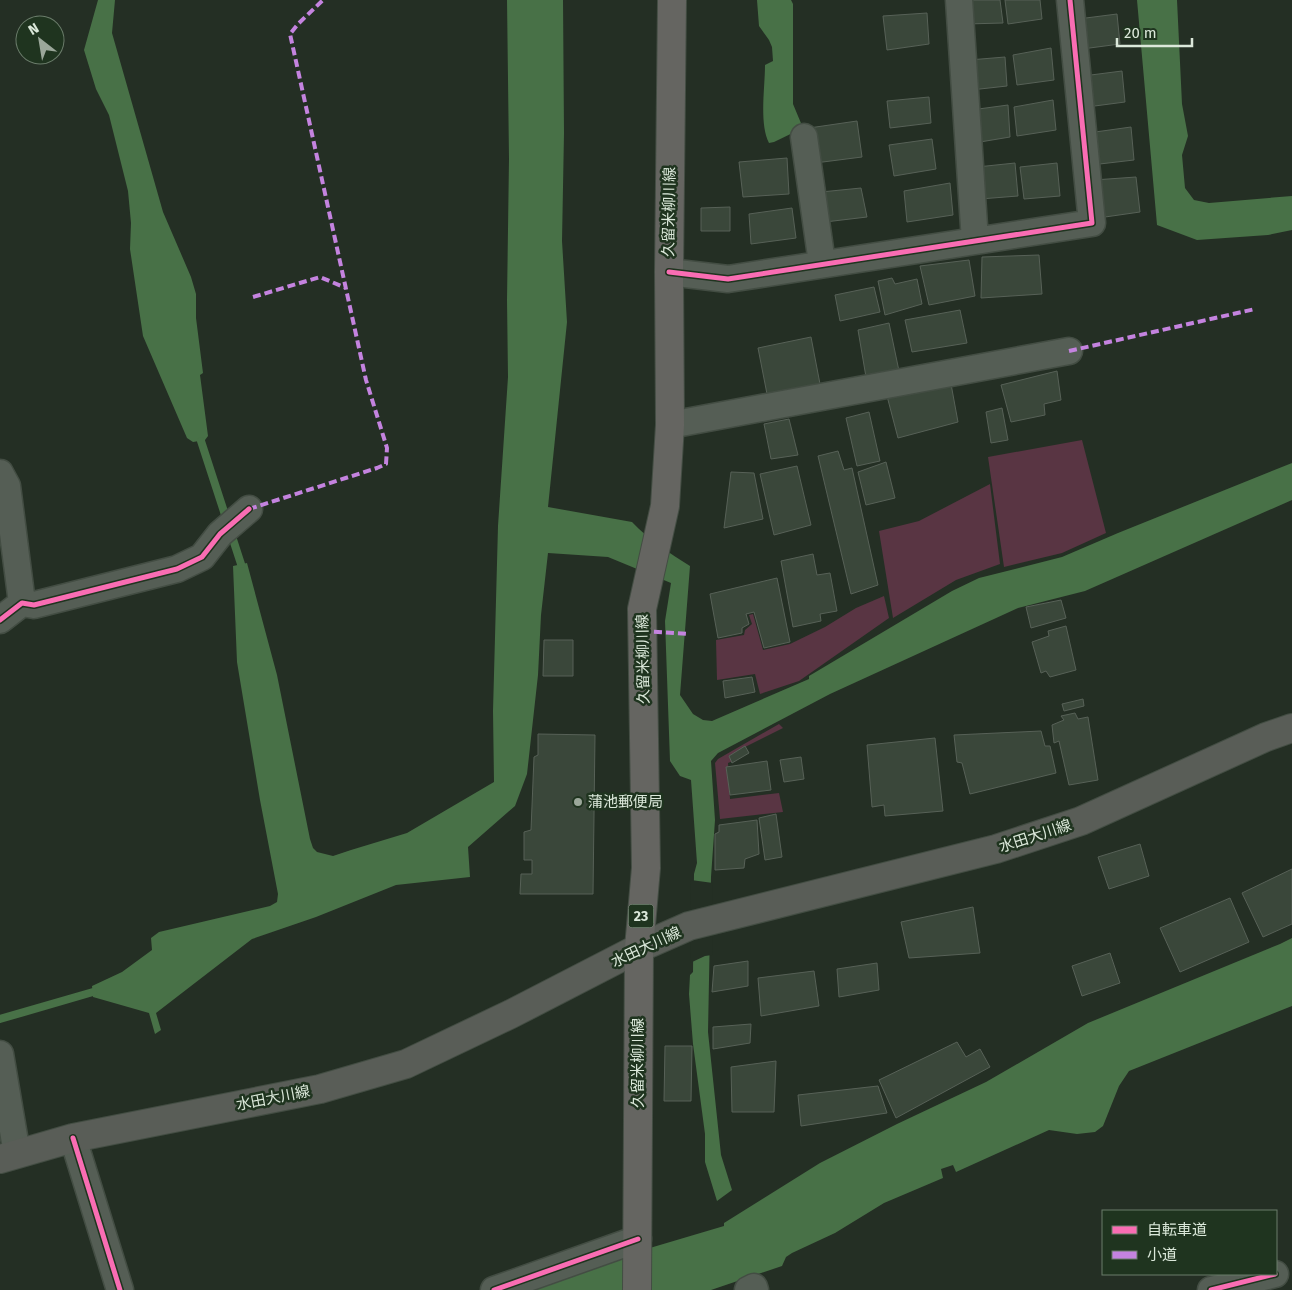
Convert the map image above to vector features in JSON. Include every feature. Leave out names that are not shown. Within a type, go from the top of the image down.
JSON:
[{"type":"main road","name":"久留米柳川線","points":[[637,1290],[638,948],[646,868],[642,609],[666,506],[670,425],[669,272],[672,0]]},
{"type":"main road","name":"水田大川線","points":[[8,1156],[73,1138],[320,1089],[406,1064],[511,1014],[638,948],[701,923],[996,849],[1034,837],[1081,821],[1266,737],[1292,728]]},
{"type":"street","points":[[959,0],[975,241]]},
{"type":"street","points":[[669,272],[728,279],[822,263],[1092,223],[1070,0]]},
{"type":"street","points":[[804,137],[822,263]]},
{"type":"street","points":[[670,425],[1069,351]]},
{"type":"street","points":[[0,473],[7,486],[22,603]]},
{"type":"street","points":[[0,620],[22,603],[34,605],[177,569],[202,557],[220,534],[249,509]]},
{"type":"street","points":[[0,1054],[8,1156]]},
{"type":"street","points":[[73,1138],[120,1290]]},
{"type":"street","points":[[494,1290],[638,1243]]},
{"type":"street","points":[[1277,1274],[1292,1270]]},
{"type":"street","points":[[1211,1290],[1272,1275]]},
{"type":"street","points":[[748,1290],[754,1288],[755,1290]]},
{"type":"shaded area","points":[[98,0],[115,0],[112,33],[163,212],[191,277],[196,294],[196,318],[203,373],[200,375],[208,436],[205,440],[193,442],[187,438],[143,336],[130,249],[131,223],[128,191],[109,115],[96,89],[84,50]]},
{"type":"shaded area","points":[[507,0],[563,0],[564,133],[562,241],[567,322],[548,507],[632,522],[659,546],[690,566],[680,695],[693,714],[703,720],[712,721],[809,679],[809,676],[952,591],[979,578],[1062,557],[1292,463],[1292,500],[1085,591],[1018,608],[830,694],[718,753],[711,761],[715,820],[711,877],[708,1032],[721,1155],[732,1190],[717,1201],[705,1162],[705,1134],[693,1044],[689,994],[690,975],[693,972],[694,874],[697,863],[691,780],[680,776],[670,761],[665,621],[671,583],[608,557],[548,553],[541,615],[538,675],[527,774],[515,806],[468,847],[470,877],[396,885],[316,917],[252,939],[156,1013],[161,1030],[155,1034],[149,1013],[93,997],[92,986],[122,972],[152,950],[151,938],[159,932],[270,906],[277,902],[278,894],[237,662],[233,566],[247,563],[277,675],[310,839],[313,848],[317,852],[333,856],[407,833],[494,782],[493,711],[498,526],[508,377],[509,159]]},
{"type":"shaded area","points":[[757,0],[791,0],[793,4],[793,104],[803,128],[769,143],[764,126],[763,105],[765,65],[773,61],[772,47],[759,26]]},
{"type":"shaded area","points":[[1137,0],[1177,0],[1182,104],[1188,136],[1182,155],[1185,188],[1194,200],[1209,203],[1292,196],[1292,230],[1268,235],[1197,240],[1157,225]]},
{"type":"shaded area","points":[[1082,440],[1106,533],[1062,553],[1004,567],[988,457]]},
{"type":"shaded area","points":[[990,484],[1000,564],[956,580],[893,618],[879,531],[919,521]]},
{"type":"shaded area","points":[[884,596],[889,618],[799,681],[760,694],[755,674],[717,680],[716,640],[744,635],[745,630],[752,624],[749,615],[753,614],[763,650],[790,644],[825,627],[856,608]]},
{"type":"shaded area","points":[[779,724],[783,728],[739,750],[740,758],[728,763],[730,799],[779,793],[783,812],[720,819],[715,763],[718,759]]},
{"type":"shaded area","points":[[1292,938],[1292,1006],[1129,1071],[1119,1086],[1103,1126],[1095,1132],[1077,1134],[1049,1130],[956,1172],[953,1165],[941,1169],[943,1178],[884,1203],[835,1233],[792,1253],[786,1257],[782,1266],[711,1290],[533,1290],[579,1269],[724,1226],[724,1223],[820,1163],[986,1082],[1088,1023]]},
{"type":"pier","points":[[691,880],[713,883],[712,955],[690,963]]},
{"type":"building","points":[[964,0],[1000,0],[1003,23],[966,24]]},
{"type":"building","points":[[1005,0],[1040,0],[1042,19],[1008,24]]},
{"type":"building","points":[[927,13],[929,44],[887,50],[883,16]]},
{"type":"building","points":[[1117,14],[1120,44],[1082,49],[1078,19]]},
{"type":"building","points":[[1051,48],[1054,80],[1017,85],[1013,55]]},
{"type":"building","points":[[1005,57],[1007,86],[971,90],[969,60]]},
{"type":"building","points":[[1122,71],[1125,102],[1087,107],[1083,76]]},
{"type":"building","points":[[929,97],[931,123],[890,128],[887,101]]},
{"type":"building","points":[[1053,100],[1056,130],[1017,136],[1014,107]]},
{"type":"building","points":[[1008,105],[1010,137],[974,143],[971,110]]},
{"type":"building","points":[[857,121],[862,157],[815,163],[809,128]]},
{"type":"building","points":[[1131,127],[1134,160],[1091,165],[1088,133]]},
{"type":"building","points":[[932,139],[936,169],[894,176],[889,145]]},
{"type":"building","points":[[787,158],[789,194],[743,197],[739,162]]},
{"type":"building","points":[[1015,163],[1018,196],[980,199],[977,167]]},
{"type":"building","points":[[1057,163],[1060,196],[1024,199],[1020,167]]},
{"type":"building","points":[[1136,177],[1140,212],[1098,218],[1094,180]]},
{"type":"building","points":[[950,183],[953,215],[907,222],[904,191]]},
{"type":"building","points":[[861,188],[867,217],[825,222],[821,192]]},
{"type":"building","points":[[730,207],[730,231],[701,231],[701,208]]},
{"type":"building","points":[[792,208],[796,238],[751,244],[749,214]]},
{"type":"building","points":[[1039,255],[1042,294],[981,298],[982,257]]},
{"type":"building","points":[[969,260],[975,296],[929,305],[920,266]]},
{"type":"building","points":[[892,278],[895,284],[917,279],[922,304],[885,315],[878,281]]},
{"type":"building","points":[[874,287],[880,312],[840,321],[835,295]]},
{"type":"building","points":[[960,310],[967,343],[912,352],[905,320]]},
{"type":"building","points":[[889,323],[899,371],[866,377],[858,330]]},
{"type":"building","points":[[811,337],[820,384],[767,394],[758,348]]},
{"type":"building","points":[[1057,371],[1061,400],[1044,404],[1045,415],[1011,422],[1001,385]]},
{"type":"building","points":[[951,384],[958,422],[898,438],[887,396]]},
{"type":"building","points":[[1002,408],[1008,440],[991,443],[986,412]]},
{"type":"building","points":[[869,412],[880,461],[857,466],[846,418]]},
{"type":"building","points":[[789,419],[798,455],[771,459],[764,424]]},
{"type":"building","points":[[838,451],[844,470],[852,468],[878,585],[851,594],[818,456]]},
{"type":"building","points":[[886,462],[895,498],[866,505],[858,472]]},
{"type":"building","points":[[797,466],[811,525],[774,535],[760,474]]},
{"type":"building","points":[[731,472],[754,473],[763,519],[724,528]]},
{"type":"building","points":[[813,554],[817,575],[830,573],[837,611],[820,614],[821,621],[793,627],[781,561]]},
{"type":"building","points":[[777,578],[790,642],[764,648],[754,612],[746,614],[749,624],[742,628],[742,633],[718,638],[710,594]]},
{"type":"building","points":[[1061,600],[1066,618],[1031,628],[1026,607]]},
{"type":"building","points":[[1066,626],[1076,670],[1050,677],[1046,671],[1041,673],[1032,642],[1049,636],[1048,631]]},
{"type":"building","points":[[544,640],[573,640],[573,676],[543,676]]},
{"type":"building","points":[[752,677],[755,692],[725,698],[723,681]]},
{"type":"building","points":[[1083,699],[1084,706],[1064,711],[1062,704]]},
{"type":"building","points":[[1075,713],[1078,719],[1088,717],[1098,780],[1069,785],[1059,741],[1054,743],[1052,725],[1064,720],[1061,716]]},
{"type":"building","points":[[1041,731],[1045,746],[1050,746],[1056,773],[970,794],[962,763],[957,762],[954,735]]},
{"type":"building","points":[[538,734],[595,735],[593,894],[520,894],[521,874],[532,874],[532,860],[524,860],[524,832],[531,830],[534,757],[538,755]]},
{"type":"building","points":[[935,738],[943,811],[885,816],[884,805],[872,807],[867,745]]},
{"type":"building","points":[[745,746],[749,753],[732,763],[729,756]]},
{"type":"building","points":[[801,757],[804,779],[784,782],[780,760]]},
{"type":"building","points":[[767,761],[771,790],[730,795],[726,767]]},
{"type":"building","points":[[776,814],[782,857],[765,860],[759,818]]},
{"type":"building","points":[[757,820],[759,854],[745,859],[744,868],[715,870],[715,834],[719,832],[719,825]]},
{"type":"building","points":[[1140,844],[1149,876],[1109,889],[1098,857]]},
{"type":"building","points":[[1292,869],[1292,924],[1263,937],[1242,893]]},
{"type":"building","points":[[1230,898],[1249,942],[1180,972],[1160,928]]},
{"type":"building","points":[[973,907],[980,953],[909,958],[901,922]]},
{"type":"building","points":[[1110,953],[1120,983],[1082,996],[1072,966]]},
{"type":"building","points":[[748,961],[748,986],[712,992],[714,966]]},
{"type":"building","points":[[877,963],[879,990],[839,997],[837,969]]},
{"type":"building","points":[[814,971],[819,1006],[761,1016],[758,978]]},
{"type":"building","points":[[751,1024],[750,1043],[713,1049],[713,1027]]},
{"type":"building","points":[[957,1042],[966,1057],[980,1049],[990,1067],[896,1118],[879,1080]]},
{"type":"building","points":[[665,1046],[692,1046],[691,1101],[664,1101]]},
{"type":"building","points":[[776,1061],[774,1112],[732,1112],[731,1067]]},
{"type":"building","points":[[878,1086],[887,1113],[801,1126],[798,1095]]},
{"type":"waterway","points":[[201,441],[241,564]]},
{"type":"waterway","points":[[0,1019],[93,992]]},
{"type":"marked path","points":[[249,509],[386,464],[387,448],[366,380],[290,34],[323,0]]},
{"type":"marked path","points":[[253,297],[320,277],[346,288]]},
{"type":"marked path","points":[[1069,351],[1255,309]]},
{"type":"marked path","points":[[642,631],[689,634]]},
{"type":"cycle path","points":[[669,272],[728,279],[1092,223],[1070,0]]},
{"type":"cycle path","points":[[0,620],[22,603],[34,605],[177,569],[202,557],[220,534],[249,509]]},
{"type":"cycle path","points":[[73,1138],[120,1290]]},
{"type":"cycle path","points":[[494,1290],[638,1239]]},
{"type":"cycle path","points":[[1211,1290],[1271,1275]]},
{"type":"place","name":"蒲池郵便局","points":[[578,802]]}]
